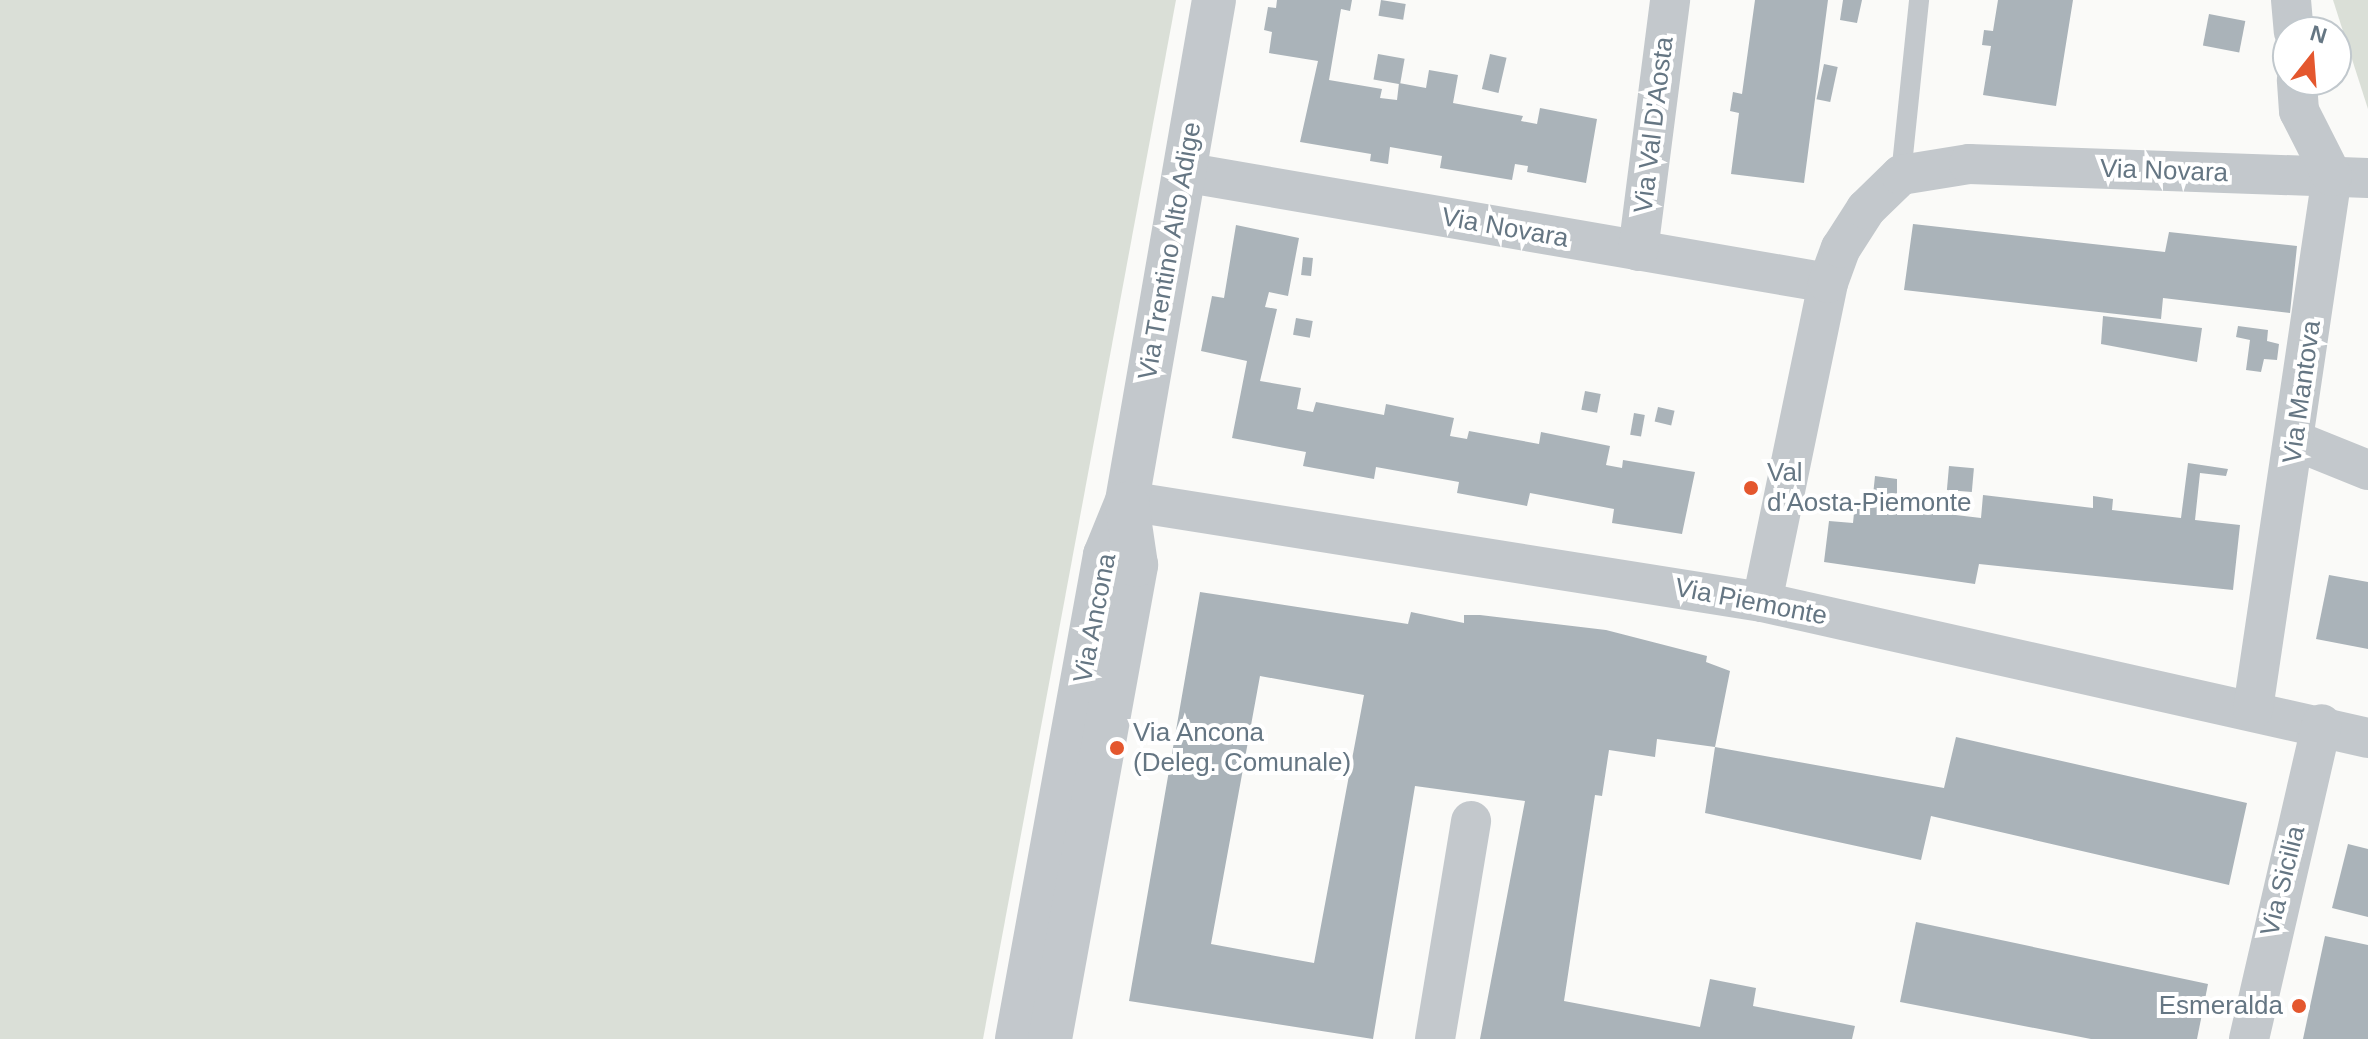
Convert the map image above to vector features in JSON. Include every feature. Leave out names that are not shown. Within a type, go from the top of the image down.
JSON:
[{"type":"street","name":"Via Trentino Alto Adige","points":[[1127,501],[1214,0]]},
{"type":"street","name":"Via Val D'Aosta","points":[[1638,251],[1670,0]]},
{"type":"street","points":[[2298,96],[2299,111],[2350,177]]},
{"type":"street","name":"Via Novara","points":[[1901,175],[1969,164],[2350,177]]},
{"type":"street","name":"Via Novara","points":[[1183,172],[1828,283]]},
{"type":"street","points":[[1762,602],[1828,283],[1841,248],[1866,209],[1901,175]]},
{"type":"street","name":"Via Mantova","points":[[2253,709],[2296,441],[2350,177]]},
{"type":"street","points":[[2296,441],[2368,470]]},
{"type":"street","name":"Via Piemonte","points":[[1127,501],[1762,602],[2322,724],[2368,738]]},
{"type":"street","name":"Via Ancona","points":[[1017,1039],[1105,555],[1127,501]]},
{"type":"street","name":"Via Ancona","points":[[1050,1039],[1136,565],[1127,501]]},
{"type":"street","name":"Via Sicilia","points":[[2249,1039],[2322,724]]},
{"type":"street","points":[[1435,1039],[1471,821]]},
{"type":"lane","points":[[1901,175],[1919,0]]},
{"type":"shaded area","points":[[0,0],[1176,0],[983,1039],[0,1039]]},
{"type":"shaded area","points":[[2333,0],[2368,0],[2368,109],[2352,59],[2352,16],[2338,16]]},
{"type":"building","points":[[1277,0],[1352,0],[1350,11],[1341,9],[1329,80],[1382,89],[1380,98],[1397,100],[1399,83],[1426,88],[1429,70],[1458,75],[1453,103],[1523,116],[1521,121],[1537,124],[1540,108],[1597,119],[1586,183],[1527,172],[1528,166],[1515,164],[1512,180],[1440,168],[1442,156],[1390,147],[1388,164],[1370,161],[1371,154],[1300,142],[1318,61],[1269,53],[1272,32],[1264,30],[1268,7],[1276,8]]},
{"type":"building","points":[[1381,0],[1406,4],[1403,20],[1378,16]]},
{"type":"building","points":[[1755,0],[1828,0],[1804,183],[1731,174],[1739,113],[1730,111],[1733,92],[1742,94]]},
{"type":"building","points":[[1843,0],[1862,0],[1857,23],[1840,20]]},
{"type":"building","points":[[1998,0],[2073,0],[2056,106],[1983,95],[1991,46],[1982,45],[1984,30],[1993,31]]},
{"type":"building","points":[[2209,14],[2245,21],[2239,52],[2203,45]]},
{"type":"building","points":[[1378,54],[1405,59],[1400,84],[1373,80]]},
{"type":"building","points":[[1490,54],[1507,58],[1498,93],[1482,89]]},
{"type":"building","points":[[1824,64],[1838,67],[1830,102],[1817,99]]},
{"type":"building","points":[[1913,224],[2165,252],[2169,232],[2297,246],[2290,313],[2163,298],[2161,319],[1904,290]]},
{"type":"building","points":[[1236,225],[1299,238],[1288,296],[1269,292],[1265,307],[1277,309],[1260,381],[1301,388],[1297,409],[1313,412],[1316,402],[1384,415],[1386,404],[1454,418],[1450,436],[1467,439],[1469,431],[1539,444],[1541,432],[1610,446],[1606,465],[1622,468],[1623,460],[1695,472],[1682,534],[1612,523],[1614,509],[1530,493],[1527,506],[1457,493],[1459,482],[1376,467],[1374,479],[1303,466],[1306,452],[1232,438],[1247,361],[1201,351],[1212,296],[1224,298]]},
{"type":"building","points":[[1303,257],[1313,258],[1311,276],[1301,275]]},
{"type":"building","points":[[2103,316],[2202,328],[2197,362],[2101,344]]},
{"type":"building","points":[[1296,318],[1313,321],[1310,338],[1293,335]]},
{"type":"building","points":[[2238,326],[2268,330],[2267,341],[2279,344],[2277,360],[2264,359],[2261,372],[2246,370],[2250,340],[2236,337]]},
{"type":"building","points":[[1585,391],[1601,394],[1597,413],[1581,410]]},
{"type":"building","points":[[1658,407],[1675,411],[1671,425],[1655,422]]},
{"type":"building","points":[[1634,413],[1645,415],[1641,437],[1630,435]]},
{"type":"building","points":[[2188,463],[2228,469],[2226,476],[2200,473],[2195,520],[2240,525],[2233,590],[1979,564],[1975,584],[1824,562],[1829,521],[1853,523],[1855,503],[1872,505],[1875,476],[1897,479],[1897,508],[1981,518],[1983,495],[2093,508],[2093,496],[2113,499],[2112,510],[2181,518]]},
{"type":"building","points":[[1949,466],[1974,468],[1972,492],[1947,490]]},
{"type":"building","points":[[2329,575],[2368,582],[2368,649],[2316,639]]},
{"type":"building","points":[[1200,592],[1408,624],[1411,612],[1464,623],[1464,615],[1480,615],[1606,630],[1707,656],[1706,662],[1730,671],[1715,747],[1657,739],[1655,757],[1609,750],[1602,796],[1595,795],[1564,1001],[1700,1027],[1710,979],[1756,988],[1753,1006],[1855,1026],[1852,1039],[1480,1039],[1525,801],[1415,786],[1373,1039],[1129,1001]],"holes":[[[1260,676],[1364,695],[1314,963],[1211,944]]]},
{"type":"building","points":[[1956,737],[2247,803],[2229,885],[1931,816],[1921,860],[1705,813],[1715,747],[1944,788]]},
{"type":"building","points":[[2348,844],[2368,849],[2368,917],[2332,908]]},
{"type":"building","points":[[1916,922],[2208,984],[2197,1039],[2091,1039],[1900,1002]]},
{"type":"building","points":[[2325,936],[2368,945],[2368,1039],[2303,1039]]},
{"type":"place","name":"Val d'Aosta-Piemonte","points":[[1751,488]]},
{"type":"place","name":"Via Ancona (Deleg. Comunale)","points":[[1117,748]]},
{"type":"place","name":"Esmeralda","points":[[2299,1006]]}]
